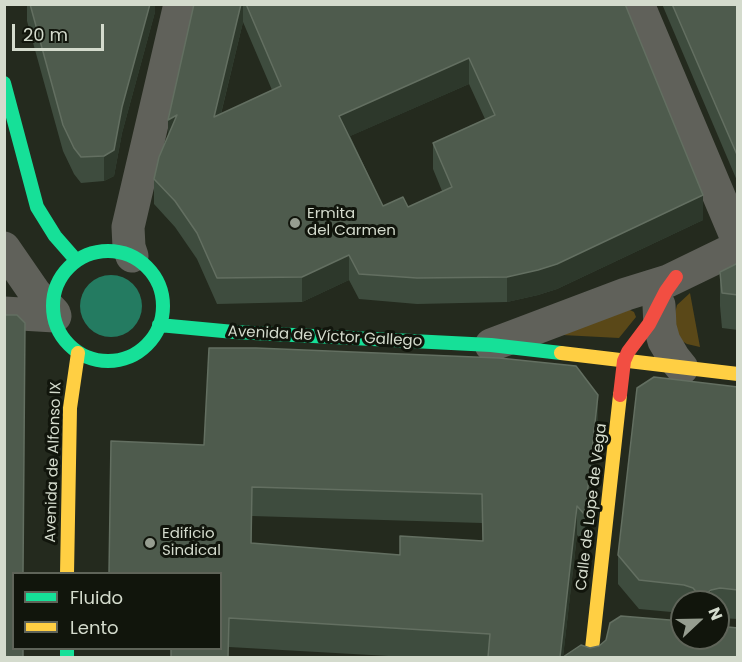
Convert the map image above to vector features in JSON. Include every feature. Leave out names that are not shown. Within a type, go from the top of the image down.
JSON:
[{"type":"street","points":[[132,256],[128,227],[180,4]]},
{"type":"street","points":[[638,4],[738,241]]},
{"type":"street","points":[[4,83],[37,207],[55,236],[76,260]]},
{"type":"street","name":"Avenida de Víctor Gallego","points":[[491,345],[676,277],[738,247]]},
{"type":"street","points":[[4,248],[35,293],[55,314]]},
{"type":"street","points":[[101,250],[116,251],[132,256],[148,269],[158,285],[162,304],[159,325],[147,343],[130,356],[120,360],[97,361],[78,353],[60,333],[55,314],[55,297],[64,273],[76,260],[101,250]]},
{"type":"street","points":[[624,361],[630,348],[650,324],[666,291],[676,277]]},
{"type":"street","points":[[659,305],[660,327],[664,341],[682,368]]},
{"type":"street","points":[[4,313],[55,314]]},
{"type":"street","name":"Avenida de Víctor Gallego","points":[[159,325],[234,332],[491,345],[738,374]]},
{"type":"street","name":"Avenida de Alfonso IX","points":[[68,572],[70,408],[78,353]]},
{"type":"street","name":"Calle de Lope de Vega","points":[[591,657],[624,361]]},
{"type":"street","points":[[595,622],[627,626]]},
{"type":"shaded area","points":[[105,275],[117,275],[133,284],[140,294],[142,306],[140,318],[133,328],[117,337],[105,337],[94,332],[85,323],[80,312],[80,300],[85,289],[94,280]]},
{"type":"shaded area","points":[[690,293],[700,347],[682,341],[674,327],[677,305]]},
{"type":"shaded area","points":[[626,308],[634,312],[636,317],[619,338],[562,335]]},
{"type":"building","points":[[30,4],[150,4],[122,107],[114,150],[104,156],[81,157],[74,148],[63,125]]},
{"type":"building","points":[[194,4],[241,4],[214,117],[281,86],[246,4],[625,4],[703,195],[557,264],[507,277],[417,278],[359,274],[349,255],[302,277],[217,278],[197,233],[175,201],[154,179],[159,157],[177,115],[168,120]],"holes":[[[469,58],[495,115],[433,143],[452,187],[408,207],[403,197],[383,206],[339,116]]]},
{"type":"building","points":[[672,4],[738,4],[738,157]]},
{"type":"building","points":[[738,263],[738,295],[722,293],[720,272]]},
{"type":"building","points":[[4,315],[17,315],[25,323],[23,572],[12,572],[12,650],[23,650],[23,657],[4,657]]},
{"type":"building","points":[[209,348],[499,358],[576,366],[598,395],[585,515],[577,506],[560,657],[488,657],[490,634],[229,618],[228,657],[171,657],[171,650],[222,650],[222,572],[109,572],[111,441],[204,445]],"holes":[[[252,487],[482,494],[483,541],[400,536],[400,555],[251,543]]]},
{"type":"building","points":[[654,377],[738,387],[738,590],[720,588],[695,590],[684,585],[639,580],[618,555],[637,388]]},
{"type":"building","points":[[621,616],[670,620],[670,650],[730,650],[730,627],[738,628],[738,657],[563,657],[581,645],[590,648],[599,646],[606,640],[610,623]]},
{"type":"traffic: fast","points":[[4,83],[37,207],[55,236],[76,260]]},
{"type":"traffic: fast","points":[[108,251],[129,256],[147,267],[158,285],[163,306],[158,327],[147,345],[129,356],[108,361],[87,356],[69,345],[58,327],[53,306],[58,285],[69,267],[87,256],[108,251]]},
{"type":"traffic: fast","points":[[159,325],[234,332],[491,345],[561,353]]},
{"type":"traffic: fast","points":[[67,650],[67,658]]},
{"type":"traffic: slow","points":[[67,572],[70,408],[78,353]]},
{"type":"traffic: slow","points":[[561,353],[738,374]]},
{"type":"traffic: slow","points":[[591,658],[620,395]]},
{"type":"traffic: jam","points":[[620,395],[624,361],[628,352],[649,324],[676,277]]},
{"type":"place","name":"Ermita del Carmen","points":[[295,223]]},
{"type":"place","name":"Edificio Sindical","points":[[150,543]]}]
